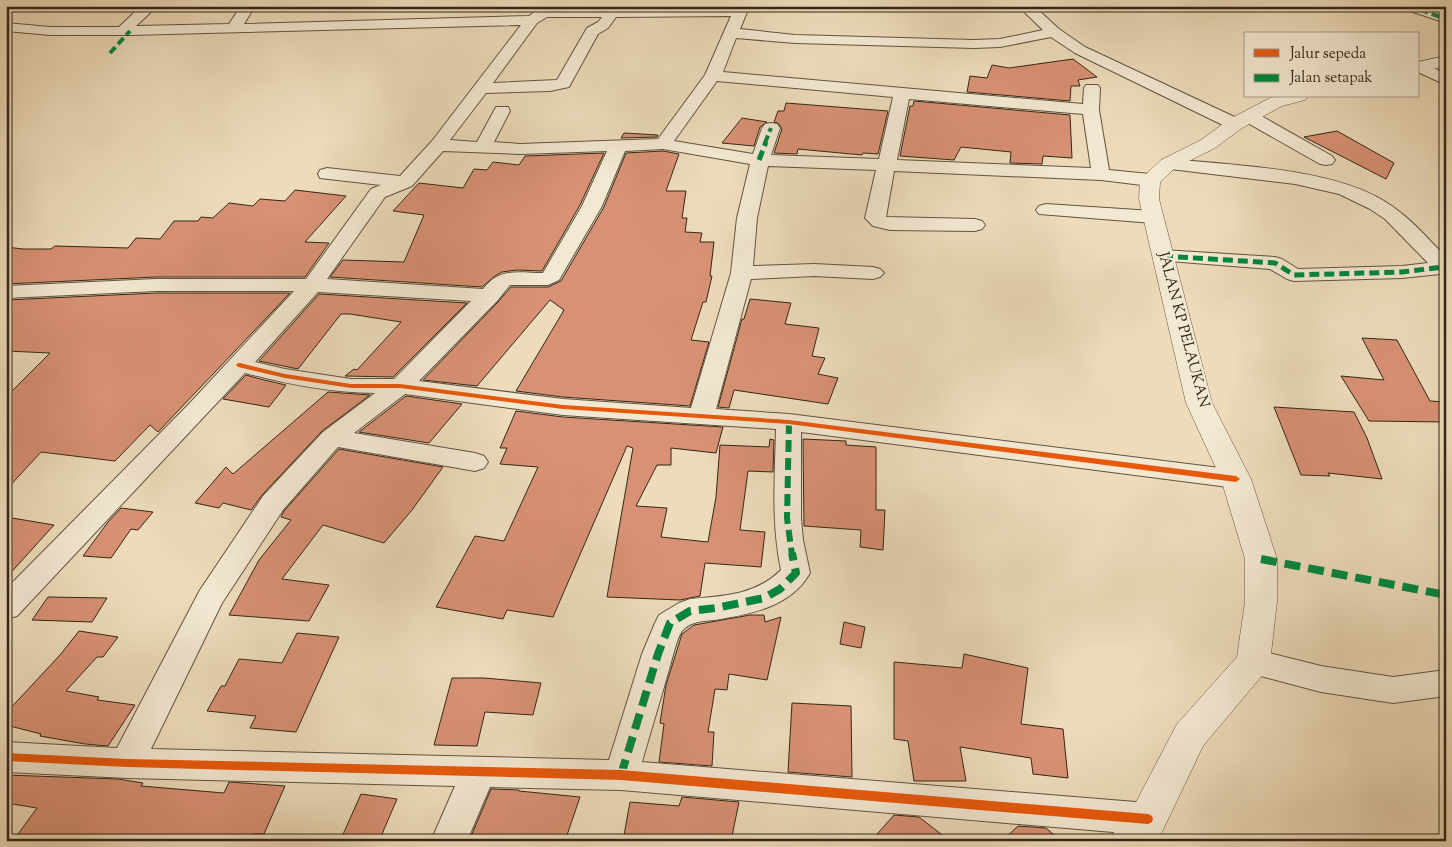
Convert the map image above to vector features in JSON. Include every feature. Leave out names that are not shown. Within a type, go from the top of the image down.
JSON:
[{"type":"street","points":[[123,31],[146,9],[154,6]]},
{"type":"street","points":[[233,29],[248,6]]},
{"type":"street","points":[[1025,6],[1054,32],[1080,50],[1243,121],[1326,160]]},
{"type":"street","points":[[1409,6],[1446,18]]},
{"type":"street","points":[[7,28],[50,31],[233,29],[542,13],[742,9],[713,76],[663,144]]},
{"type":"street","points":[[6,608],[197,411],[312,285],[378,194],[405,182],[438,145],[542,13]]},
{"type":"street","points":[[482,88],[563,84],[592,31],[603,25],[612,13]]},
{"type":"street","points":[[731,33],[795,39],[974,44],[1000,43],[1054,32]]},
{"type":"street","points":[[1420,67],[1446,61]]},
{"type":"street","points":[[1420,67],[1446,80]]},
{"type":"street","points":[[713,76],[1090,110]]},
{"type":"street","points":[[1092,88],[1090,110],[1101,174]]},
{"type":"street","points":[[902,94],[875,218],[880,222],[975,225]]},
{"type":"street","points":[[1159,172],[1276,102],[1291,98]]},
{"type":"street","points":[[482,148],[502,111]]},
{"type":"street","points":[[700,417],[742,273],[743,251],[759,160],[771,128]]},
{"type":"street","points":[[438,145],[520,149],[663,144],[759,160],[1101,174],[1159,172],[1312,181],[1339,187],[1365,198],[1392,214],[1415,234],[1445,268]]},
{"type":"street","points":[[127,763],[210,598],[274,503],[332,438],[400,386],[489,296],[499,283],[506,279],[548,279],[552,276],[592,206],[619,145]]},
{"type":"street","name":"JALAN KP PELAUKAN","points":[[1159,172],[1149,200],[1200,403],[1236,478],[1261,559],[1261,602],[1253,662]]},
{"type":"street","points":[[327,174],[405,182]]},
{"type":"street","points":[[1046,210],[1153,217]]},
{"type":"street","points":[[1163,256],[1275,263],[1294,275],[1402,272],[1445,268]]},
{"type":"street","points":[[742,273],[814,270],[873,273]]},
{"type":"street","points":[[6,292],[156,285],[312,285],[489,296]]},
{"type":"street","points":[[240,365],[320,382],[351,386],[400,386],[563,407],[788,422],[1236,478]]},
{"type":"street","points":[[621,775],[658,654],[670,622],[690,611],[716,608],[764,598],[780,589],[796,573],[789,540],[787,518],[788,422]]},
{"type":"street","points":[[332,438],[475,462]]},
{"type":"street","points":[[6,757],[127,763],[621,775],[1139,830],[1190,736],[1253,662],[1321,679],[1393,690],[1446,683]]},
{"type":"street","points":[[449,841],[479,771]]},
{"type":"building","points":[[1073,59],[1097,77],[1078,80],[1080,86],[1071,86],[1070,101],[967,92],[970,76],[987,78],[992,65],[1009,68]]},
{"type":"building","points":[[914,101],[1070,115],[1072,158],[1043,156],[1042,164],[1010,163],[1011,152],[961,147],[954,160],[900,156],[910,106],[913,106]]},
{"type":"building","points":[[786,103],[888,111],[878,154],[863,153],[862,155],[798,149],[797,154],[774,153],[782,129],[778,123],[774,122],[778,111],[784,111]]},
{"type":"building","points":[[742,118],[767,122],[760,127],[754,146],[722,143]]},
{"type":"building","points":[[1337,131],[1394,163],[1386,179],[1304,137]]},
{"type":"building","points":[[624,133],[658,135],[657,137],[621,138]]},
{"type":"building","points":[[663,151],[679,154],[666,191],[686,191],[682,218],[687,218],[685,232],[702,233],[700,242],[714,242],[710,276],[712,276],[706,302],[703,302],[691,340],[709,342],[690,406],[563,397],[516,391],[564,310],[550,300],[477,386],[423,380],[511,287],[548,287],[561,281],[604,207],[626,153]]},
{"type":"building","points":[[604,153],[580,205],[542,271],[517,270],[502,272],[482,287],[330,277],[343,260],[404,262],[424,215],[393,211],[419,183],[463,188],[474,169],[487,170],[493,162],[519,165],[525,156]]},
{"type":"building","points":[[295,190],[346,196],[305,242],[329,243],[305,277],[156,277],[6,284],[6,247],[23,249],[51,249],[55,246],[128,248],[136,238],[160,239],[174,221],[198,221],[201,217],[213,218],[229,203],[253,206],[260,199],[285,201]]},
{"type":"building","points":[[156,293],[290,293],[158,432],[150,425],[115,461],[41,452],[6,490],[6,397],[50,353],[6,351],[6,300]]},
{"type":"building","points":[[319,294],[467,303],[393,377],[345,376],[354,369],[357,370],[401,322],[350,314],[341,314],[298,369],[259,361]]},
{"type":"building","points":[[750,299],[791,303],[785,324],[819,328],[812,356],[825,358],[818,374],[838,378],[828,404],[734,390],[729,408],[718,407],[742,319],[744,319]]},
{"type":"building","points":[[1362,338],[1397,340],[1430,401],[1446,402],[1446,422],[1369,421],[1341,376],[1384,380]]},
{"type":"building","points":[[246,375],[286,385],[269,407],[223,399]]},
{"type":"building","points":[[328,392],[370,395],[322,431],[262,495],[251,510],[223,503],[219,508],[195,503],[226,467],[233,474]]},
{"type":"building","points":[[406,396],[462,404],[429,443],[359,432]]},
{"type":"building","points":[[1274,407],[1354,412],[1367,438],[1382,479],[1328,473],[1330,476],[1301,475]]},
{"type":"building","points":[[516,411],[563,417],[723,427],[716,453],[671,448],[671,465],[657,465],[636,506],[667,508],[661,537],[708,542],[716,497],[720,445],[769,447],[770,439],[774,440],[773,472],[748,471],[740,530],[765,532],[761,567],[705,563],[700,596],[680,600],[607,597],[633,448],[627,446],[553,617],[507,610],[503,619],[436,607],[475,536],[504,541],[538,467],[500,464],[507,448],[500,448]]},
{"type":"building","points":[[803,439],[846,441],[846,445],[876,447],[876,510],[885,510],[883,550],[860,547],[861,530],[804,526]]},
{"type":"building","points":[[339,449],[443,467],[412,510],[384,543],[323,525],[282,579],[329,585],[309,621],[229,615],[259,560],[291,520],[281,517],[284,511]]},
{"type":"building","points":[[121,508],[153,512],[138,530],[131,529],[111,558],[83,556],[108,522]]},
{"type":"building","points":[[6,517],[54,525],[6,578]]},
{"type":"building","points":[[48,597],[107,598],[92,622],[32,620]]},
{"type":"building","points":[[750,615],[764,615],[765,622],[781,617],[767,680],[729,674],[727,690],[715,689],[708,732],[714,732],[712,766],[659,762],[664,724],[660,723],[666,685],[682,634],[694,625]]},
{"type":"building","points":[[844,622],[865,627],[861,648],[840,644]]},
{"type":"building","points":[[79,631],[118,637],[103,657],[97,657],[66,691],[99,697],[97,700],[135,705],[108,746],[40,736],[41,734],[6,725],[6,713],[60,655]]},
{"type":"building","points":[[297,633],[339,637],[296,732],[250,728],[256,716],[207,711],[221,686],[225,686],[239,659],[282,663]]},
{"type":"building","points":[[964,654],[1028,668],[1021,724],[1063,729],[1068,778],[1033,774],[1031,758],[960,747],[966,781],[914,781],[908,741],[894,739],[894,662],[962,668]]},
{"type":"building","points":[[452,678],[484,678],[541,683],[533,715],[485,712],[477,746],[434,745]]},
{"type":"building","points":[[792,703],[851,706],[852,777],[788,772]]},
{"type":"building","points":[[6,775],[118,779],[143,783],[141,786],[224,793],[229,782],[285,786],[264,834],[253,834],[250,841],[13,841],[37,808],[6,803]]},
{"type":"building","points":[[491,789],[519,790],[580,797],[565,841],[469,841]]},
{"type":"building","points":[[361,794],[397,799],[379,841],[340,841]]},
{"type":"building","points":[[682,797],[739,802],[731,841],[623,841],[630,802],[679,806]]},
{"type":"building","points":[[894,815],[919,817],[950,841],[871,841]]},
{"type":"building","points":[[1018,826],[1046,828],[1061,841],[1002,841]]},
{"type":"marked path","points":[[1409,6],[1446,19]]},
{"type":"marked path","points":[[110,53],[130,31]]},
{"type":"marked path","points":[[759,160],[771,128]]},
{"type":"marked path","points":[[1163,256],[1275,263],[1294,275],[1402,272],[1444,267]]},
{"type":"marked path","points":[[621,775],[658,654],[670,623],[690,611],[716,608],[764,598],[780,589],[796,573],[789,540],[787,518],[789,422]]},
{"type":"marked path","points":[[1261,559],[1446,595]]},
{"type":"cycle path","points":[[240,365],[285,376],[351,386],[400,386],[563,407],[789,422],[1236,479]]},
{"type":"cycle path","points":[[6,757],[127,763],[621,775],[1148,819]]}]
